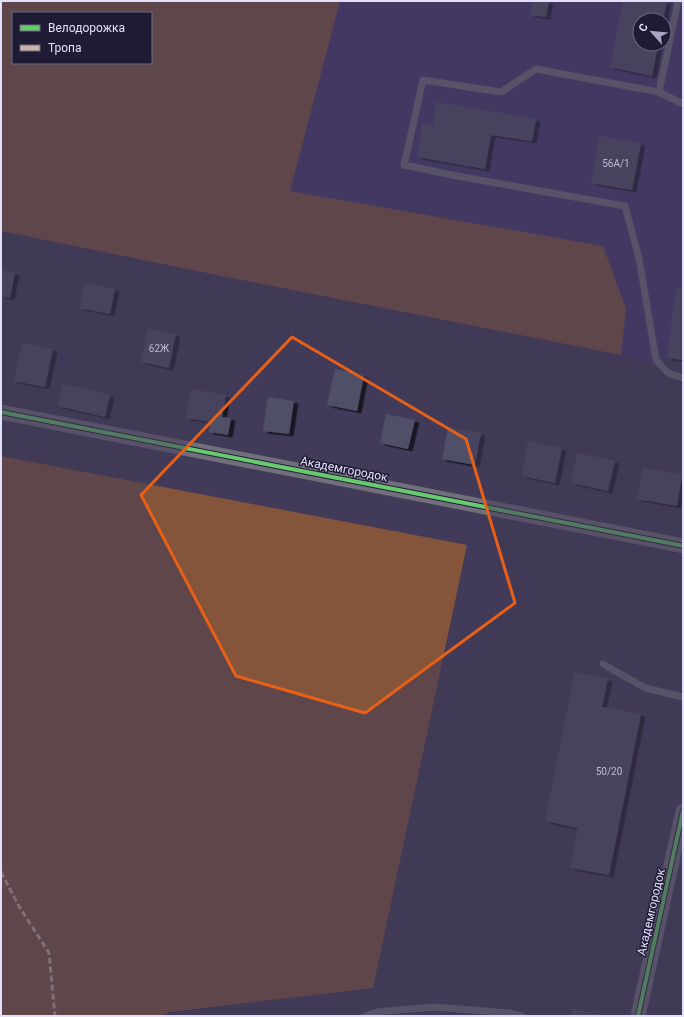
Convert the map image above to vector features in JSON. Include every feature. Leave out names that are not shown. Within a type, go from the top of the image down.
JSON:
[{"type":"street","name":"Академгородок","points":[[1,412],[683,546]]},
{"type":"street","name":"Академгородок","points":[[638,1016],[683,811]]},
{"type":"lane","points":[[659,92],[678,1]]},
{"type":"lane","points":[[683,104],[659,92],[536,69],[501,92],[423,80],[404,165],[624,206],[639,258],[656,360],[668,373],[683,378]]},
{"type":"lane","points":[[604,664],[645,688],[683,697]]},
{"type":"lane","points":[[365,1016],[377,1012],[433,1007],[509,1013],[522,1016]]},
{"type":"highlighted area","points":[[292,337],[466,439],[515,603],[365,713],[236,676],[141,495]]},
{"type":"shaded area","points":[[1,1],[340,1],[290,191],[603,246],[626,309],[621,355],[1,231]]},
{"type":"shaded area","points":[[123,1],[683,1],[683,360],[667,358],[647,362],[621,355],[1,231],[150,64],[152,64],[152,12]]},
{"type":"shaded area","points":[[1,456],[467,545],[373,988],[169,1012],[162,1016],[1,1016]]},
{"type":"building","points":[[532,1],[549,1],[546,17],[530,15]]},
{"type":"building","points":[[623,1],[667,1],[665,12],[632,12],[632,52],[656,52],[652,76],[610,67]]},
{"type":"building","points":[[436,102],[536,119],[532,141],[491,135],[485,169],[417,157],[423,123],[433,125]]},
{"type":"building","points":[[599,136],[641,143],[632,190],[591,183]]},
{"type":"building","points":[[1,270],[15,273],[10,298],[1,296]]},
{"type":"building","points":[[84,283],[115,289],[110,314],[80,308]]},
{"type":"building","points":[[676,288],[683,289],[683,360],[667,358]]},
{"type":"building","points":[[148,329],[176,334],[169,368],[141,362]]},
{"type":"building","points":[[22,343],[53,349],[45,387],[14,381]]},
{"type":"building","points":[[335,369],[364,375],[357,411],[327,405]]},
{"type":"building","points":[[63,384],[110,395],[105,417],[58,406]]},
{"type":"building","points":[[191,389],[226,395],[222,417],[231,418],[228,435],[209,432],[210,422],[186,418]]},
{"type":"building","points":[[268,397],[294,401],[289,434],[263,431]]},
{"type":"building","points":[[386,414],[415,420],[408,449],[380,443]]},
{"type":"building","points":[[448,427],[481,433],[475,465],[442,459]]},
{"type":"building","points":[[528,441],[562,448],[555,483],[522,476]]},
{"type":"building","points":[[577,453],[615,461],[608,491],[571,483]]},
{"type":"building","points":[[643,468],[682,475],[677,506],[637,499]]},
{"type":"building","points":[[575,672],[608,679],[602,707],[641,714],[609,875],[570,868],[578,828],[545,821]]},
{"type":"building","points":[[572,1009],[600,1015],[600,1016],[571,1016]]},
{"type":"marked path","points":[[1,872],[20,908],[49,953],[55,1016]]},
{"type":"cycle path","points":[[1,412],[683,546]]},
{"type":"cycle path","points":[[638,1016],[683,811]]}]
